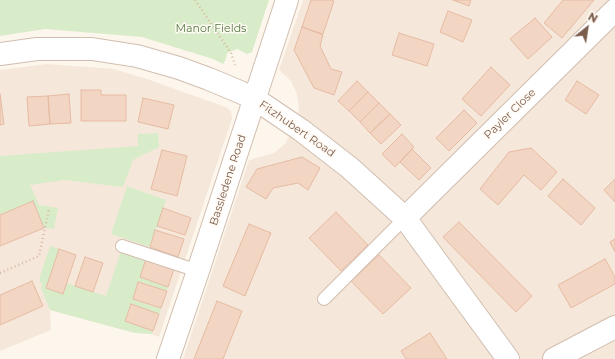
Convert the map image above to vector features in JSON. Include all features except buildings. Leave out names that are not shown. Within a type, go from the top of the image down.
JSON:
[{"type":"street","name":"Bassledene Road","points":[[168,359],[287,0]]},
{"type":"street","name":"Payler Close","points":[[405,218],[615,10]]},
{"type":"street","name":"Fitzhubert Road","points":[[0,54],[37,49],[92,49],[137,56],[179,68],[255,99],[301,130],[350,168],[405,218],[508,359]]},
{"type":"street","points":[[554,359],[615,327]]},
{"type":"lane","points":[[324,299],[405,218]]},
{"type":"lane","points":[[122,246],[198,270]]},
{"type":"path","points":[[195,0],[231,53],[235,67]]},
{"type":"path","points":[[0,273],[39,256],[49,209]]},
{"type":"shaded area","points":[[303,0],[615,0],[615,359],[183,359],[249,160],[274,153],[286,143],[299,111],[297,94],[291,81],[279,70]]},
{"type":"shaded area","points":[[47,64],[114,69],[150,80],[228,108],[231,111],[232,119],[159,337],[151,334],[135,333],[50,310],[51,330],[0,351],[0,70]]},
{"type":"green space","name":"Manor Fields","points":[[0,0],[269,0],[252,52],[247,54],[237,49],[227,53],[223,64],[213,59],[142,37],[45,29],[0,36]]},
{"type":"green space","points":[[158,133],[159,147],[133,160],[123,187],[64,180],[30,185],[39,205],[58,208],[54,229],[44,228],[33,202],[0,215],[0,156],[138,146],[138,134]]},
{"type":"green space","points":[[127,186],[166,200],[150,247],[111,234]]},
{"type":"green space","points":[[50,246],[59,249],[46,288],[63,294],[67,283],[106,296],[121,251],[146,259],[140,277],[168,287],[167,291],[138,282],[133,299],[161,309],[159,314],[131,304],[125,321],[153,331],[152,334],[135,333],[50,310],[41,288],[42,283],[40,282],[40,276]]}]
